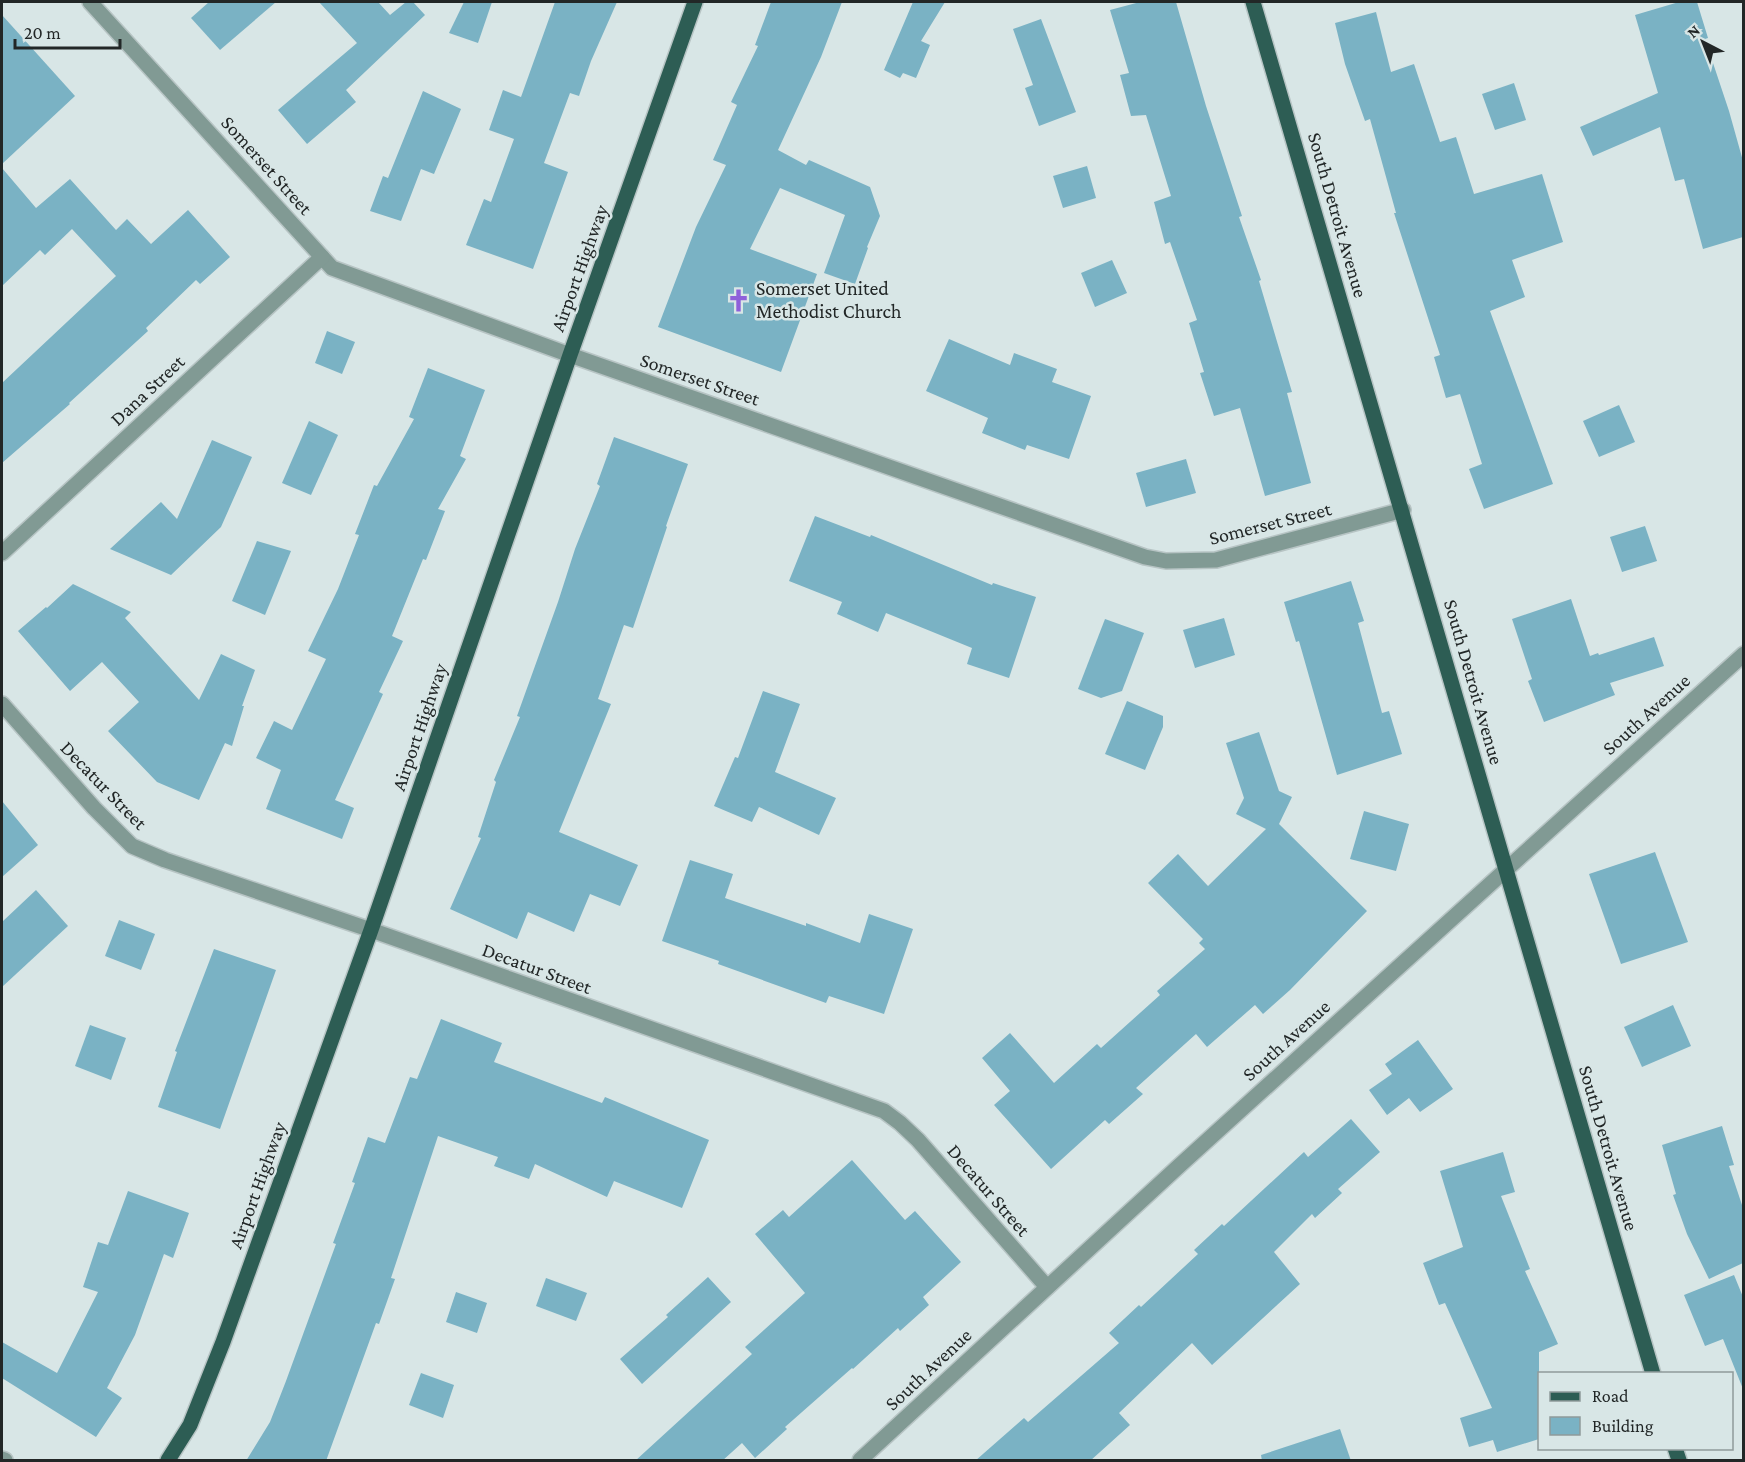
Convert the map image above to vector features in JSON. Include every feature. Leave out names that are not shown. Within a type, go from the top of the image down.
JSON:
[{"type":"main road","name":"Airport Highway","points":[[168,1461],[190,1425],[208,1382],[371,930],[695,2]]},
{"type":"main road","name":"South Detroit Avenue","points":[[1253,2],[1403,510],[1652,1372]]},
{"type":"street","name":"Somerset Street","points":[[90,2],[333,268],[570,355],[1124,550],[1166,561],[1216,560],[1403,510]]},
{"type":"street","name":"Dana Street","points":[[2,553],[322,257]]},
{"type":"street","name":"South Avenue","points":[[860,1461],[1047,1287],[1743,654]]},
{"type":"street","name":"Decatur Street","points":[[2,704],[94,808],[132,846],[165,861],[371,930],[884,1111],[918,1140],[1047,1287]]},
{"type":"building","points":[[209,2],[276,2],[220,50],[191,18]]},
{"type":"building","points":[[319,2],[378,2],[390,15],[406,2],[413,2],[425,15],[346,90],[356,102],[307,144],[278,110],[357,43]]},
{"type":"building","points":[[464,2],[492,2],[478,43],[449,33]]},
{"type":"building","points":[[555,2],[617,2],[591,61],[579,96],[570,93],[544,163],[568,172],[533,269],[466,245],[484,199],[491,202],[514,139],[489,130],[503,90],[521,97]]},
{"type":"building","points":[[771,2],[842,2],[821,57],[778,150],[806,165],[809,160],[870,187],[880,216],[855,284],[824,273],[845,215],[780,188],[750,249],[817,274],[781,372],[658,327],[696,227],[726,165],[713,160],[737,105],[731,102],[758,46],[755,45]]},
{"type":"building","points":[[913,2],[945,2],[921,41],[930,45],[916,78],[903,73],[900,78],[884,70]]},
{"type":"building","points":[[1140,2],[1176,2],[1206,106],[1242,216],[1239,217],[1261,280],[1259,281],[1292,392],[1287,393],[1311,483],[1265,496],[1240,408],[1214,416],[1200,373],[1204,372],[1189,323],[1197,320],[1170,242],[1165,244],[1154,202],[1171,196],[1146,115],[1131,116],[1120,75],[1129,73],[1110,10]]},
{"type":"building","points":[[1679,2],[1697,2],[1708,38],[1705,39],[1743,161],[1743,237],[1703,249],[1684,179],[1675,181],[1660,127],[1593,156],[1580,127],[1658,93],[1635,15]]},
{"type":"building","points":[[1376,12],[1391,72],[1414,64],[1440,142],[1456,137],[1474,194],[1542,174],[1563,242],[1512,260],[1525,297],[1490,311],[1553,484],[1484,509],[1469,469],[1482,464],[1460,394],[1446,398],[1434,357],[1440,355],[1394,213],[1396,213],[1370,119],[1365,121],[1345,64],[1335,23]]},
{"type":"building","points":[[2,15],[75,96],[2,164]]},
{"type":"building","points":[[1041,19],[1076,112],[1039,126],[1025,88],[1033,85],[1013,29]]},
{"type":"building","points":[[1514,83],[1526,120],[1495,130],[1482,94]]},
{"type":"building","points":[[423,91],[461,109],[434,174],[421,169],[401,221],[370,211],[383,176],[388,178]]},
{"type":"building","points":[[1087,166],[1096,198],[1063,208],[1053,176]]},
{"type":"building","points":[[2,168],[36,208],[70,179],[116,230],[127,219],[151,244],[188,210],[230,257],[200,284],[196,280],[146,328],[148,331],[70,404],[2,463],[2,383],[116,276],[72,229],[45,255],[40,250],[2,286]]},
{"type":"building","points":[[1112,260],[1127,293],[1095,307],[1081,273]]},
{"type":"building","points":[[327,331],[355,342],[342,374],[315,363]]},
{"type":"building","points":[[949,339],[1010,365],[1014,353],[1057,369],[1052,382],[1091,396],[1069,459],[1027,445],[1025,450],[982,433],[988,418],[926,391]]},
{"type":"building","points":[[428,368],[485,390],[460,456],[466,459],[438,509],[445,511],[392,636],[403,641],[379,692],[383,694],[335,800],[354,808],[342,839],[266,809],[281,770],[256,758],[274,721],[292,730],[326,659],[308,651],[338,589],[359,535],[355,534],[374,485],[377,486],[414,419],[409,417]]},
{"type":"building","points":[[1619,405],[1635,442],[1599,457],[1583,421]]},
{"type":"building","points":[[309,421],[338,435],[311,495],[282,483]]},
{"type":"building","points":[[614,437],[688,464],[633,628],[624,625],[598,699],[611,704],[559,832],[638,865],[620,906],[590,894],[574,932],[528,912],[517,939],[450,909],[481,838],[478,837],[496,782],[494,780],[520,717],[517,716],[575,549],[600,486],[597,484]]},
{"type":"building","points":[[212,440],[252,457],[221,527],[171,575],[110,549],[161,502],[177,519]]},
{"type":"building","points":[[1186,459],[1196,493],[1146,507],[1136,473]]},
{"type":"building","points":[[815,516],[870,537],[871,535],[992,585],[993,583],[1036,597],[1009,678],[967,664],[972,648],[886,613],[878,632],[837,614],[842,602],[789,581]]},
{"type":"building","points":[[1645,526],[1657,561],[1622,572],[1610,537]]},
{"type":"building","points":[[257,541],[291,551],[265,615],[232,601]]},
{"type":"building","points":[[1351,581],[1364,621],[1358,623],[1382,713],[1389,711],[1402,754],[1337,775],[1299,641],[1296,642],[1284,602]]},
{"type":"building","points":[[73,584],[131,612],[125,618],[199,700],[221,654],[255,670],[242,706],[244,706],[232,746],[225,743],[199,800],[157,782],[108,731],[139,702],[102,662],[70,691],[18,631]]},
{"type":"building","points":[[1571,599],[1590,656],[1654,637],[1664,666],[1610,683],[1615,695],[1544,722],[1528,681],[1532,679],[1512,619]]},
{"type":"building","points":[[1224,618],[1235,655],[1195,668],[1183,630]]},
{"type":"building","points":[[1105,619],[1144,633],[1122,691],[1101,698],[1078,689]]},
{"type":"building","points":[[763,691],[800,704],[775,772],[836,798],[819,835],[759,807],[752,822],[714,806],[735,757],[738,758]]},
{"type":"building","points":[[1127,701],[1163,716],[1163,727],[1145,770],[1105,754]]},
{"type":"building","points":[[1259,732],[1279,791],[1292,797],[1279,824],[1367,911],[1290,990],[1263,1014],[1255,1005],[1207,1047],[1196,1034],[1136,1088],[1143,1094],[1109,1124],[1105,1120],[1051,1169],[994,1105],[1010,1091],[982,1058],[1010,1033],[1054,1083],[1097,1044],[1101,1048],[1160,995],[1157,991],[1205,949],[1199,943],[1203,939],[1148,883],[1178,854],[1208,886],[1266,829],[1236,814],[1244,798],[1226,743]]},
{"type":"building","points":[[2,801],[38,845],[2,877]]},
{"type":"building","points":[[1364,811],[1409,824],[1396,871],[1350,859]]},
{"type":"building","points":[[1655,852],[1688,942],[1621,964],[1589,874]]},
{"type":"building","points":[[690,860],[733,874],[725,898],[806,926],[806,923],[860,943],[869,914],[913,929],[884,1014],[829,996],[826,1003],[662,941]]},
{"type":"building","points":[[36,890],[68,926],[2,987],[2,922]]},
{"type":"building","points":[[119,920],[155,934],[141,970],[105,956]]},
{"type":"building","points":[[214,949],[276,970],[220,1129],[158,1107],[177,1052],[175,1051]]},
{"type":"building","points":[[1673,1005],[1691,1046],[1642,1067],[1624,1027]]},
{"type":"building","points":[[441,1019],[502,1043],[494,1062],[602,1103],[605,1097],[709,1140],[682,1208],[614,1181],[607,1197],[535,1164],[529,1179],[494,1166],[498,1157],[438,1136],[391,1278],[395,1279],[379,1324],[376,1323],[326,1461],[246,1461],[270,1422],[286,1381],[336,1244],[333,1243],[355,1183],[352,1182],[368,1137],[385,1143],[410,1077],[417,1079]]},
{"type":"building","points":[[90,1025],[126,1038],[111,1080],[75,1066]]},
{"type":"building","points":[[1418,1040],[1453,1089],[1420,1112],[1409,1098],[1387,1115],[1369,1090],[1392,1074],[1385,1064]]},
{"type":"building","points":[[1351,1119],[1380,1152],[1338,1189],[1342,1193],[1315,1218],[1312,1214],[1274,1252],[1300,1284],[1212,1365],[1192,1343],[1119,1413],[1130,1425],[1090,1461],[975,1461],[1024,1418],[1028,1422],[1119,1343],[1109,1333],[1198,1254],[1194,1250],[1222,1224],[1224,1226],[1304,1152],[1308,1157]]},
{"type":"building","points":[[1722,1126],[1734,1165],[1729,1166],[1743,1208],[1743,1263],[1709,1279],[1687,1234],[1673,1195],[1676,1194],[1662,1145]]},
{"type":"building","points":[[1503,1152],[1515,1192],[1501,1196],[1530,1269],[1525,1271],[1558,1344],[1539,1352],[1538,1439],[1497,1452],[1493,1440],[1469,1447],[1460,1418],[1492,1408],[1445,1303],[1439,1305],[1423,1263],[1463,1247],[1440,1171]]},
{"type":"building","points":[[852,1160],[905,1220],[915,1211],[961,1262],[923,1297],[929,1305],[900,1331],[898,1328],[852,1368],[785,1427],[787,1429],[755,1458],[742,1443],[722,1461],[635,1461],[752,1354],[745,1347],[805,1293],[755,1234],[783,1210],[789,1217]]},
{"type":"building","points":[[128,1191],[189,1213],[173,1258],[164,1254],[135,1335],[107,1388],[122,1398],[96,1437],[2,1378],[2,1342],[57,1373],[98,1292],[83,1287],[98,1242],[108,1245]]},
{"type":"building","points":[[1734,1275],[1743,1297],[1743,1389],[1723,1339],[1705,1346],[1684,1295]]},
{"type":"building","points":[[708,1277],[731,1302],[642,1384],[620,1359],[668,1317],[666,1315]]},
{"type":"building","points":[[546,1278],[587,1293],[576,1321],[536,1306]]},
{"type":"building","points":[[456,1292],[487,1303],[477,1333],[446,1322]]},
{"type":"building","points":[[421,1373],[454,1385],[443,1418],[409,1405]]},
{"type":"building","points":[[1340,1429],[1351,1461],[1262,1461],[1261,1455]]},
{"type":"place","name":"Somerset United Methodist Church","points":[[738,300]]}]
